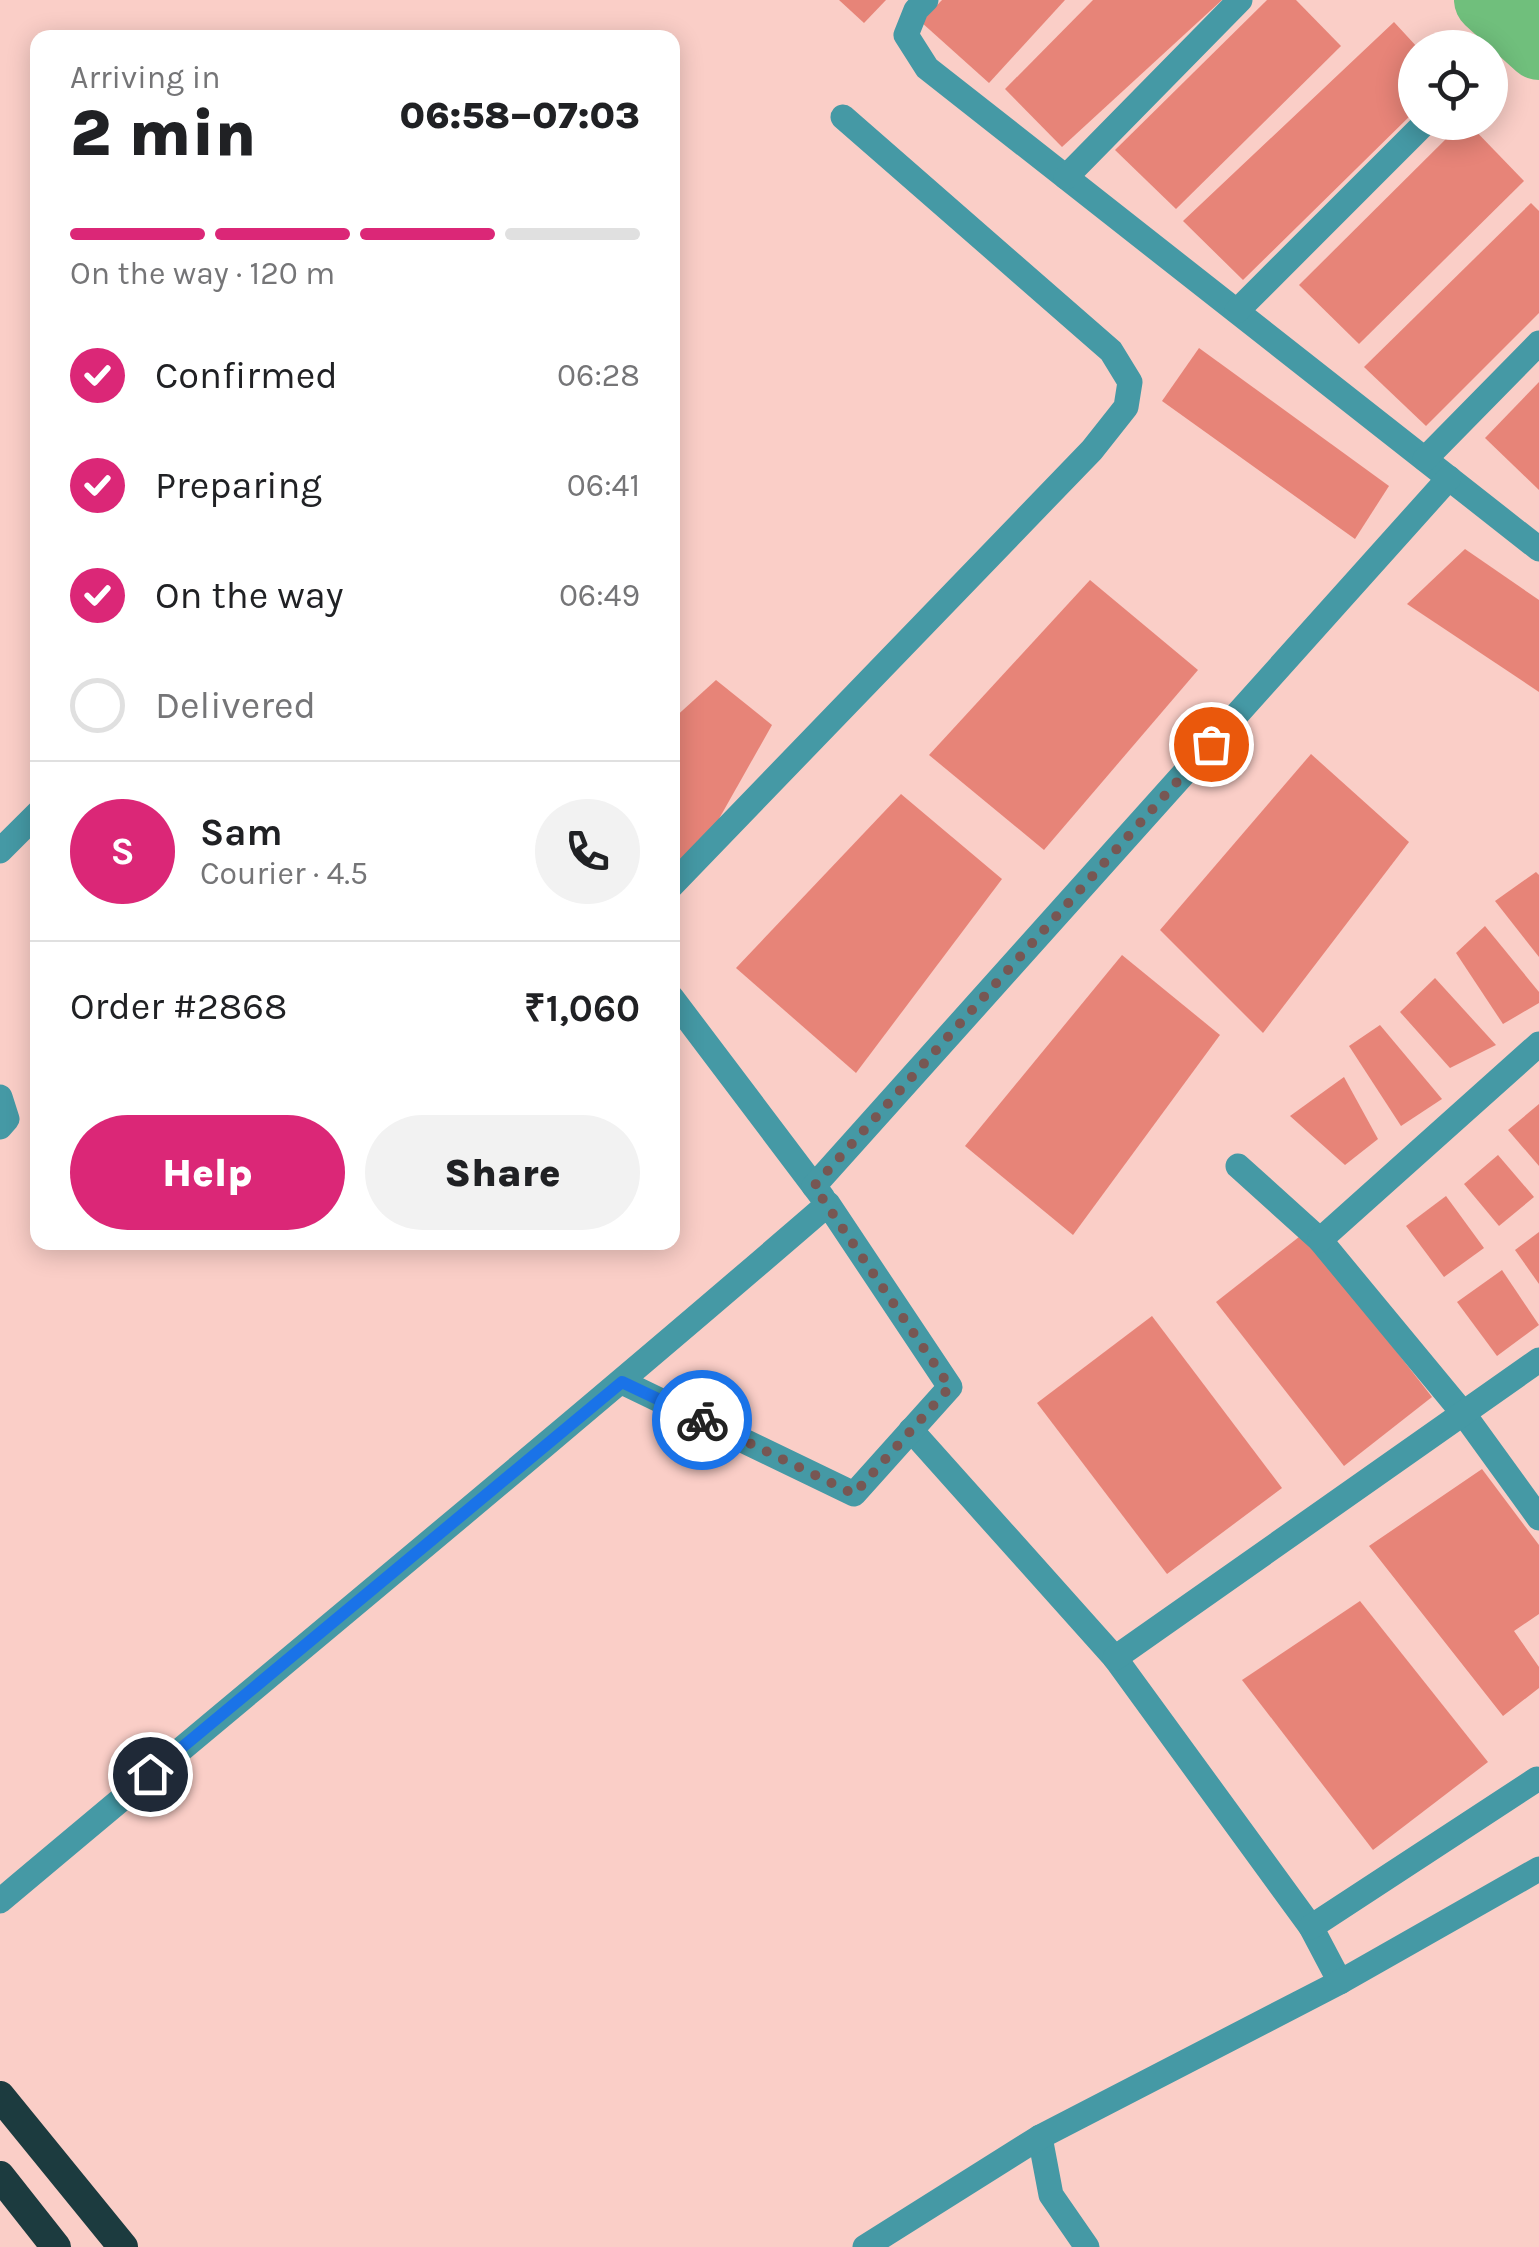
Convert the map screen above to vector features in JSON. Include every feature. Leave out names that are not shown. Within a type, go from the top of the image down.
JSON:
[{"type":"highway","points":[[0,2096],[123,2247]]},
{"type":"highway","points":[[0,2176],[56,2247]]},
{"type":"street","points":[[926,0],[916,10],[906,35],[927,68],[1539,549]]},
{"type":"street","points":[[1066,177],[1240,0]]},
{"type":"street","points":[[680,877],[1092,450],[1126,406],[1130,382],[1111,351],[843,118]]},
{"type":"street","points":[[1236,311],[1408,140]]},
{"type":"street","points":[[1425,459],[1539,342]]},
{"type":"street","points":[[0,1901],[622,1382],[821,1195],[1449,478]]},
{"type":"street","points":[[0,850],[30,821]]},
{"type":"street","points":[[622,1382],[854,1494],[950,1387],[821,1195],[680,1009]]},
{"type":"street","points":[[1320,1240],[1539,1044]]},
{"type":"street","points":[[0,1097],[8,1119],[0,1127]]},
{"type":"street","points":[[1238,1166],[1320,1240],[1463,1413],[1539,1518]]},
{"type":"street","points":[[1115,1658],[1539,1360]]},
{"type":"street","points":[[911,1430],[1115,1658],[1311,1927],[1340,1982]]},
{"type":"street","points":[[1311,1927],[1536,1778]]},
{"type":"street","points":[[865,2247],[1040,2137],[1340,1982],[1539,1869]]},
{"type":"street","points":[[1040,2137],[1051,2195],[1087,2247]]},
{"type":"building","points":[[839,0],[886,0],[864,23]]},
{"type":"building","points":[[942,0],[1065,0],[989,83],[921,22]]},
{"type":"building","points":[[1093,0],[1222,0],[1062,147],[1005,89]]},
{"type":"building","points":[[1267,0],[1296,0],[1341,46],[1176,209],[1115,150]]},
{"type":"building","points":[[1394,22],[1401,30],[1398,30],[1398,128],[1243,280],[1183,221]]},
{"type":"building","points":[[1445,140],[1484,140],[1524,181],[1359,344],[1299,285]]},
{"type":"building","points":[[1531,203],[1539,211],[1539,313],[1426,426],[1364,367]]},
{"type":"building","points":[[1199,348],[1389,486],[1355,539],[1162,401]]},
{"type":"building","points":[[1539,382],[1539,490],[1485,438]]},
{"type":"building","points":[[1465,549],[1539,600],[1539,692],[1407,604]]},
{"type":"building","points":[[1090,580],[1198,670],[1044,850],[929,755]]},
{"type":"building","points":[[716,680],[772,725],[680,888],[680,713]]},
{"type":"building","points":[[1311,754],[1409,842],[1263,1033],[1160,930]]},
{"type":"building","points":[[901,794],[1002,879],[856,1073],[736,968]]},
{"type":"building","points":[[1536,872],[1539,875],[1539,957],[1495,901]]},
{"type":"building","points":[[1485,926],[1539,992],[1539,1003],[1503,1024],[1456,953]]},
{"type":"building","points":[[1122,955],[1220,1035],[1073,1235],[965,1146]]},
{"type":"building","points":[[1435,978],[1496,1045],[1450,1068],[1400,1012]]},
{"type":"building","points":[[1380,1025],[1442,1099],[1401,1126],[1349,1046]]},
{"type":"building","points":[[1344,1077],[1378,1139],[1345,1165],[1290,1116]]},
{"type":"building","points":[[1539,1104],[1539,1166],[1508,1130]]},
{"type":"building","points":[[1498,1155],[1534,1197],[1499,1226],[1464,1184]]},
{"type":"building","points":[[1446,1196],[1484,1248],[1444,1277],[1406,1226]]},
{"type":"building","points":[[1539,1232],[1539,1284],[1515,1250]]},
{"type":"building","points":[[1304,1233],[1432,1397],[1344,1466],[1216,1302]]},
{"type":"building","points":[[1502,1270],[1539,1325],[1497,1356],[1457,1302]]},
{"type":"building","points":[[1152,1316],[1282,1488],[1167,1574],[1037,1403]]},
{"type":"building","points":[[1482,1469],[1539,1545],[1539,1614],[1514,1631],[1539,1667],[1539,1688],[1503,1716],[1369,1546]]},
{"type":"building","points":[[1360,1601],[1488,1762],[1373,1850],[1242,1680]]},
{"type":"waterway","points":[[1488,0],[1539,46]]},
{"type":"way so far","points":[[702,1420],[854,1494],[950,1387],[814,1186],[1211,744]]},
{"type":"route","points":[[150,1774],[622,1382],[702,1420]]}]
